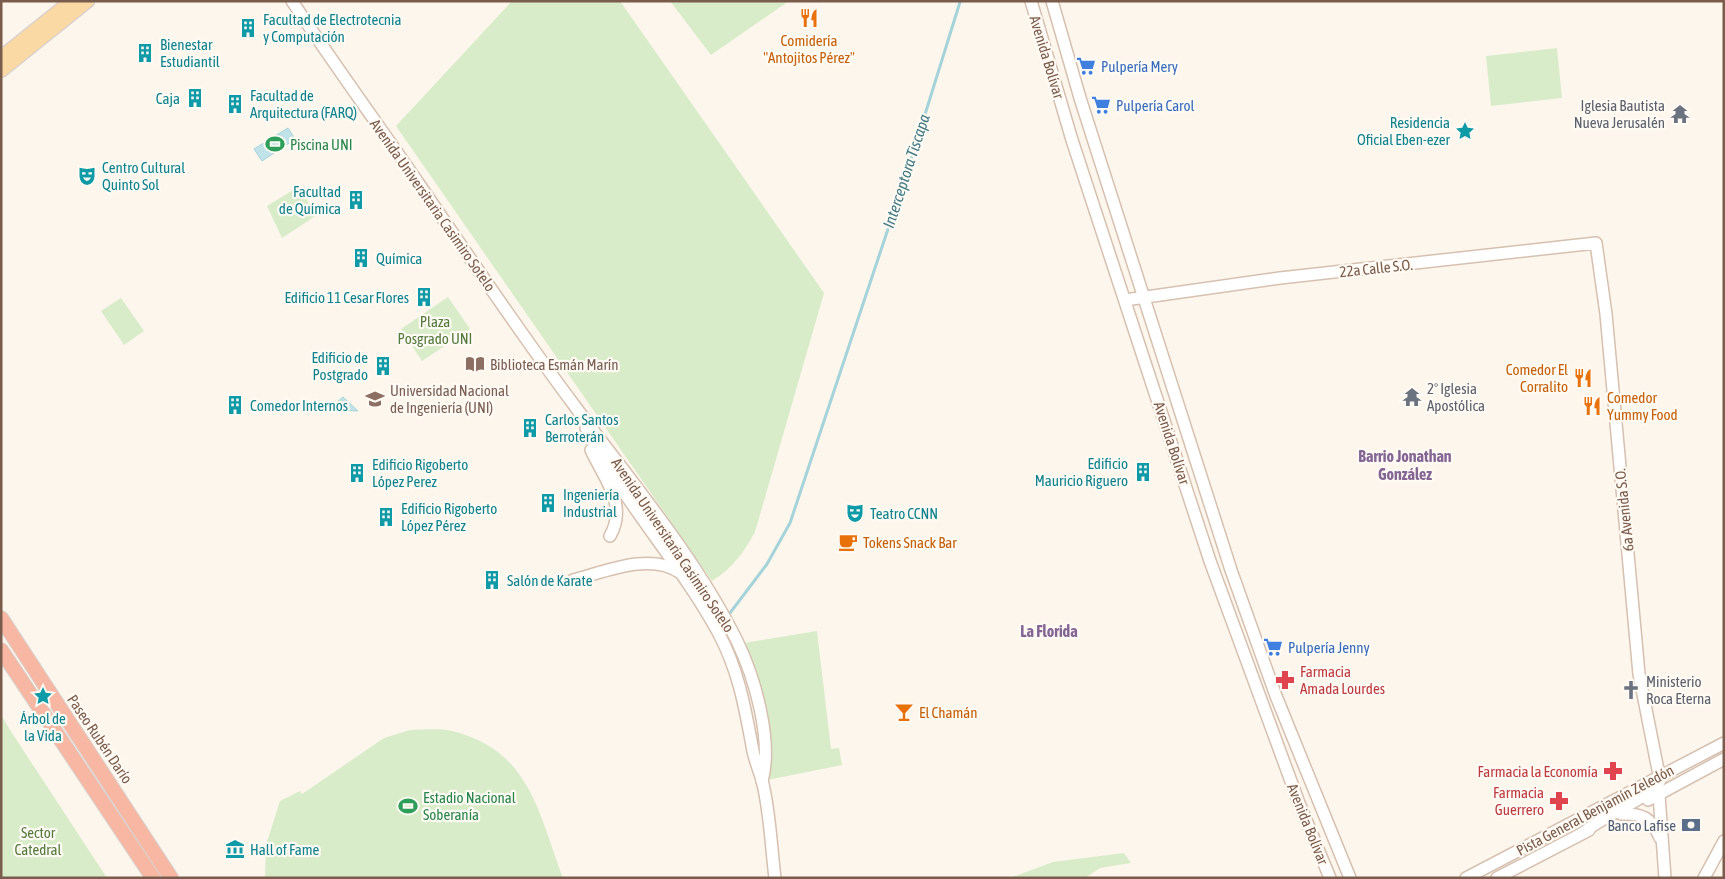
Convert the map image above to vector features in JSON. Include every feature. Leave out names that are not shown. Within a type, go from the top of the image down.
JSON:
[{"type":"highway","name":"Paseo Rubén Darío","points":[[1,618],[171,878]]},
{"type":"highway","points":[[1,650],[153,878]]},
{"type":"main road","points":[[1,57],[71,1]]},
{"type":"main road","points":[[1,71],[88,1]]},
{"type":"street","name":"Avenida Universitaria Casimiro Sotelo","points":[[292,1],[575,407],[592,426],[655,513],[701,581],[730,629],[748,669],[762,720],[767,757],[762,781]]},
{"type":"street","name":"Avenida Bolívar","points":[[1052,1],[1080,98],[1150,297],[1185,430],[1235,579],[1276,696],[1350,878]]},
{"type":"street","name":"Avenida Bolívar","points":[[1033,5],[1072,140],[1210,560],[1299,803],[1330,878]]},
{"type":"street","name":"22a Calle S.O.","points":[[1126,300],[1280,278],[1596,243]]},
{"type":"street","name":"6a Avenida S.O.","points":[[1596,243],[1606,314],[1639,674],[1660,776]]},
{"type":"street","name":"Avenida Universitaria Casimiro Sotelo","points":[[575,407],[585,427],[641,516],[652,527],[685,576],[718,632],[741,688],[756,764],[762,781],[775,878]]},
{"type":"street","points":[[585,427],[590,446],[612,489],[616,502],[615,521],[610,536]]},
{"type":"street","points":[[655,513],[652,527],[688,570],[701,581]]},
{"type":"street","points":[[573,580],[645,563],[668,566],[685,576]]},
{"type":"street","name":"Pista General Benjamín Zeledón","points":[[1466,878],[1724,743]]},
{"type":"street","points":[[1665,876],[1658,795],[1667,780],[1724,748]]},
{"type":"street","points":[[1687,762],[1712,755]]},
{"type":"street","name":"Pista General Benjamín Zeledón","points":[[1497,878],[1724,759]]},
{"type":"street","points":[[1583,833],[1597,821],[1653,790],[1659,783],[1660,776]]},
{"type":"street","points":[[1621,814],[1636,814],[1647,818],[1657,832],[1662,846]]},
{"type":"street","points":[[1704,878],[1724,841]]},
{"type":"green space","points":[[512,1],[620,1],[824,293],[755,532],[737,560],[712,581],[396,126]]},
{"type":"green space","points":[[670,1],[789,1],[711,55]]},
{"type":"green space","points":[[1557,48],[1562,98],[1491,106],[1486,56]]},
{"type":"green space","points":[[298,187],[317,215],[282,238],[267,206]]},
{"type":"green space","name":"Plaza Posgrado UNI","points":[[448,297],[470,329],[422,361],[401,329]]},
{"type":"green space","points":[[121,298],[144,331],[124,345],[101,311]]},
{"type":"green space","points":[[817,631],[831,749],[839,748],[842,765],[762,781],[767,757],[738,644]]},
{"type":"green space","name":"Sector Catedral","points":[[1,715],[12,733],[107,878],[1,878]]},
{"type":"green space","name":"Estadio Nacional Soberanía","points":[[410,730],[447,730],[478,740],[499,753],[515,768],[537,807],[563,878],[265,878],[266,845],[280,801],[300,791],[302,794],[384,738]]},
{"type":"green space","points":[[1124,853],[1131,863],[1100,868],[1085,878],[1010,878],[1053,862]]},
{"type":"water","name":"Piscina UNI","points":[[288,128],[295,139],[262,161],[254,149]]},
{"type":"water","points":[[343,397],[358,411],[339,410],[336,403]]},
{"type":"waterway","name":"Interceptora Tiscapa","points":[[730,613],[767,564],[790,523],[908,169],[960,2]]},
{"type":"place","name":"Comidería \"Antojitos Pérez\"","points":[[809,18]]},
{"type":"place","name":"Facultad de Electrotecnia y Computación","points":[[248,28]]},
{"type":"place","name":"Bienestar Estudiantil","points":[[145,53]]},
{"type":"place","name":"Pulpería Mery","points":[[1086,66]]},
{"type":"place","name":"Caja","points":[[195,98]]},
{"type":"place","name":"Facultad de Arquitectura (FARQ)","points":[[235,104]]},
{"type":"place","name":"Pulpería Carol","points":[[1101,105]]},
{"type":"place","name":"Iglesia Bautista Nueva Jerusalén","points":[[1680,114]]},
{"type":"place","name":"Residencia Oficial Eben-ezer","points":[[1465,131]]},
{"type":"place","name":"Piscina UNI","points":[[275,144]]},
{"type":"place","name":"Centro Cultural Quinto Sol","points":[[87,176]]},
{"type":"place","name":"Facultad de Química","points":[[356,200]]},
{"type":"place","name":"Química","points":[[361,258]]},
{"type":"place","name":"Edificio 11 Cesar Flores","points":[[424,297]]},
{"type":"place","name":"Biblioteca Esmán Marín","points":[[475,364]]},
{"type":"place","name":"Edificio de Postgrado","points":[[383,366]]},
{"type":"place","name":"Comedor El Corralito","points":[[1583,378]]},
{"type":"place","name":"2° Iglesia Apostólica","points":[[1412,397]]},
{"type":"place","name":"Universidad Nacional de Ingeniería (UNI)","points":[[375,399]]},
{"type":"place","name":"Comedor Internos","points":[[235,405]]},
{"type":"place","name":"Comedor Yummy Food","points":[[1592,406]]},
{"type":"place","name":"Carlos Santos Berroterán","points":[[530,428]]},
{"type":"place","name":"Edificio Mauricio Riguero","points":[[1143,472]]},
{"type":"place","name":"Edificio Rigoberto López Perez","points":[[357,473]]},
{"type":"place","name":"Ingeniería Industrial","points":[[548,503]]},
{"type":"place","name":"Teatro CCNN","points":[[855,513]]},
{"type":"place","name":"Edificio Rigoberto López Pérez","points":[[386,517]]},
{"type":"place","name":"Tokens Snack Bar","points":[[848,542]]},
{"type":"place","name":"Salón de Karate","points":[[492,580]]},
{"type":"place","name":"Pulpería Jenny","points":[[1273,647]]},
{"type":"place","name":"Farmacia Amada Lourdes","points":[[1285,680]]},
{"type":"place","name":"Ministerio Roca Eterna","points":[[1631,690]]},
{"type":"place","name":"Árbol de la Vida","points":[[43,696]]},
{"type":"place","name":"El Chamán","points":[[904,712]]},
{"type":"place","name":"Farmacia la Economía","points":[[1613,771]]},
{"type":"place","name":"Farmacia Guerrero","points":[[1559,801]]},
{"type":"place","name":"Estadio Nacional Soberanía","points":[[408,806]]},
{"type":"place","name":"Banco Lafise","points":[[1691,825]]},
{"type":"place","name":"Hall of Fame","points":[[235,849]]},
{"type":"district","name":"Barrio Jonathan González","points":[[1405,465]]},
{"type":"district","name":"La Florida","points":[[1049,631]]}]
